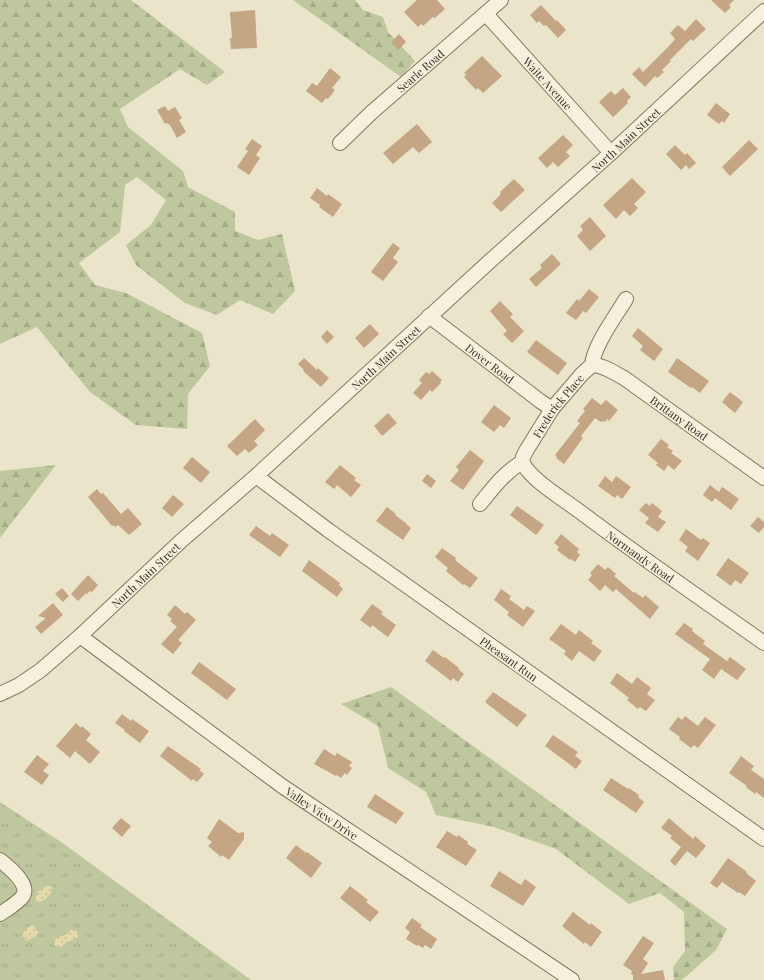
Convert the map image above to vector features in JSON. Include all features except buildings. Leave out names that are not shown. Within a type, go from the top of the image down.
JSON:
[{"type":"street","name":"Searle Road","points":[[340,143],[372,112],[501,0]]},
{"type":"street","name":"North Main Street","points":[[0,694],[19,685],[41,670],[80,636],[181,541],[256,476],[429,316],[611,153],[764,11]]},
{"type":"street","name":"Waite Avenue","points":[[486,14],[611,153]]},
{"type":"street","name":"Frederick Place","points":[[480,504],[500,479],[522,462],[522,457],[552,409],[582,374],[592,365],[592,358],[597,348],[626,299]]},
{"type":"street","name":"Dover Road","points":[[429,316],[526,391],[552,409]]},
{"type":"street","name":"Brittany Road","points":[[592,365],[602,367],[624,378],[764,478]]},
{"type":"street","name":"Normandy Road","points":[[522,462],[526,470],[536,479],[599,527],[764,643]]},
{"type":"street","name":"Pheasant Run","points":[[256,476],[328,530],[764,839]]},
{"type":"street","name":"Valley View Drive","points":[[80,636],[282,786],[572,980]]},
{"type":"street","points":[[0,860],[20,879],[24,886],[24,892],[20,899],[0,914]]},
{"type":"green space","points":[[0,0],[131,0],[225,72],[207,85],[180,69],[120,109],[128,127],[183,171],[188,187],[235,212],[235,231],[258,240],[282,234],[295,291],[273,314],[240,300],[217,315],[185,303],[136,265],[126,245],[151,225],[166,200],[137,177],[125,185],[120,232],[79,263],[95,285],[126,293],[202,333],[210,366],[188,394],[187,429],[136,425],[90,392],[37,327],[0,344]]},
{"type":"green space","points":[[293,0],[355,0],[363,10],[383,17],[388,32],[415,61],[401,77]]},
{"type":"green space","points":[[56,465],[0,538],[0,471]]},
{"type":"green space","points":[[391,687],[727,929],[716,950],[682,980],[674,980],[673,967],[685,951],[684,912],[660,893],[629,904],[556,849],[494,827],[436,815],[426,792],[388,768],[378,726],[341,704]]},
{"type":"green space","points":[[0,802],[61,842],[251,980],[0,980]]},
{"type":"sand","points":[[46,885],[52,886],[51,892],[42,901],[36,902],[38,891],[43,889]]},
{"type":"sand","points":[[30,925],[33,925],[39,933],[27,941],[22,934]]},
{"type":"sand","points":[[72,929],[77,931],[78,937],[67,942],[61,947],[55,946],[54,942],[56,938],[67,934]]}]
